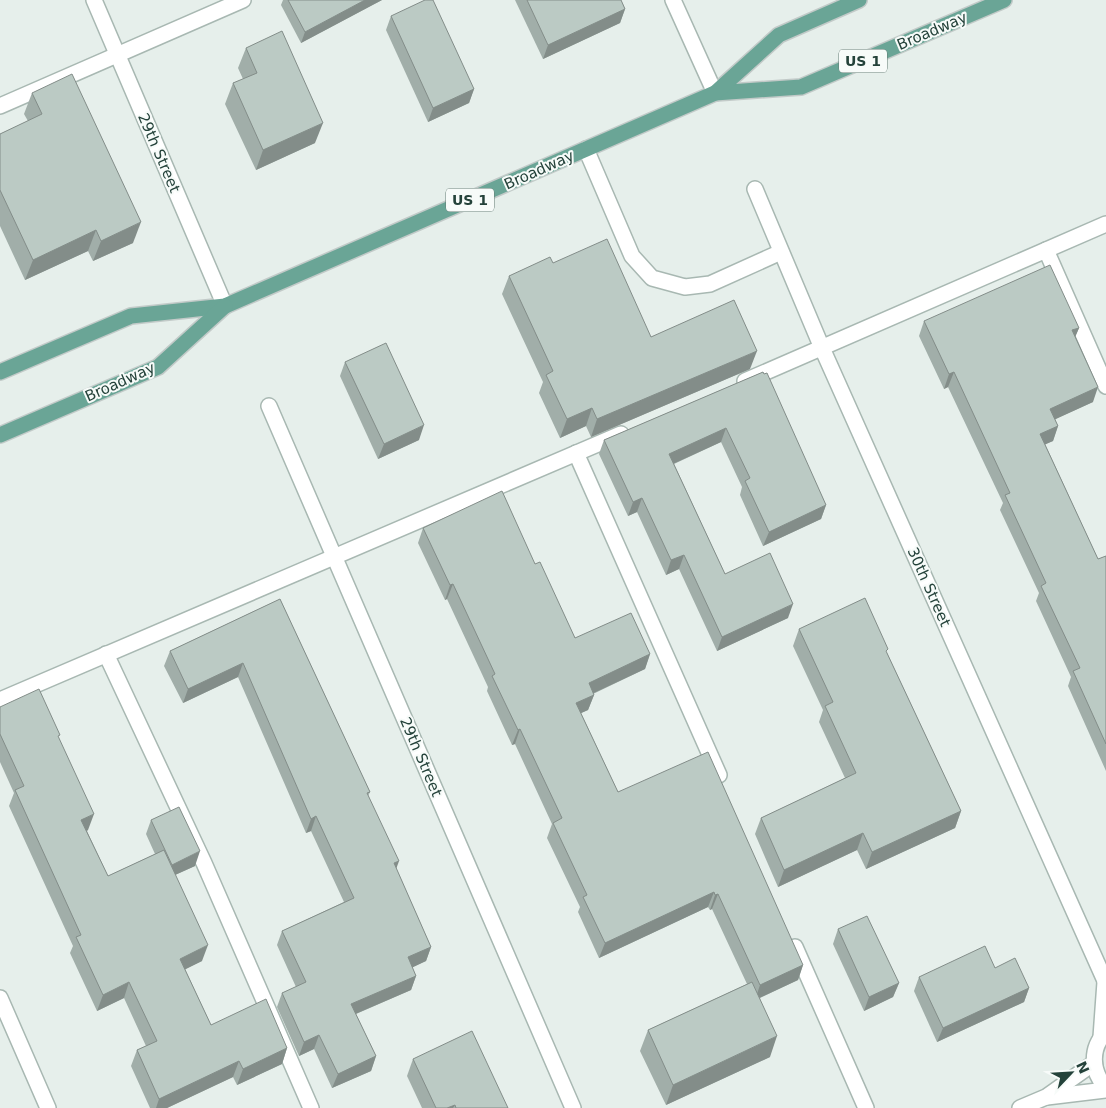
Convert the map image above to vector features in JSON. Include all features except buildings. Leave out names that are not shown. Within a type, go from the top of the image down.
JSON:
[{"type":"main road","name":"Broadway","points":[[0,372],[131,316],[226,306],[715,93],[779,35],[859,0]]},
{"type":"main road","name":"Broadway","points":[[715,93],[802,87],[1004,0]]},
{"type":"main road","name":"Broadway","points":[[0,435],[158,367],[226,306]]},
{"type":"street","name":"29th Street","points":[[94,0],[226,306]]},
{"type":"street","points":[[0,106],[243,0]]},
{"type":"street","points":[[673,0],[715,93]]},
{"type":"street","points":[[586,149],[632,256],[652,278],[684,287],[710,284],[782,252]]},
{"type":"street","name":"30th Street","points":[[755,189],[822,348],[1106,983],[1103,1035],[1095,1049],[1094,1062]]},
{"type":"street","points":[[728,388],[1106,224]]},
{"type":"street","points":[[1046,250],[1106,386]]},
{"type":"street","name":"29th Street","points":[[269,406],[573,1108]]},
{"type":"street","points":[[0,700],[638,427]]},
{"type":"street","points":[[576,454],[725,790]]},
{"type":"street","points":[[106,654],[204,863],[311,1108]]},
{"type":"street","points":[[790,935],[866,1108]]},
{"type":"street","points":[[0,998],[48,1108]]},
{"type":"street","points":[[1020,1108],[1046,1097],[1094,1062],[1096,1074],[1106,1089],[1046,1097]]}]
